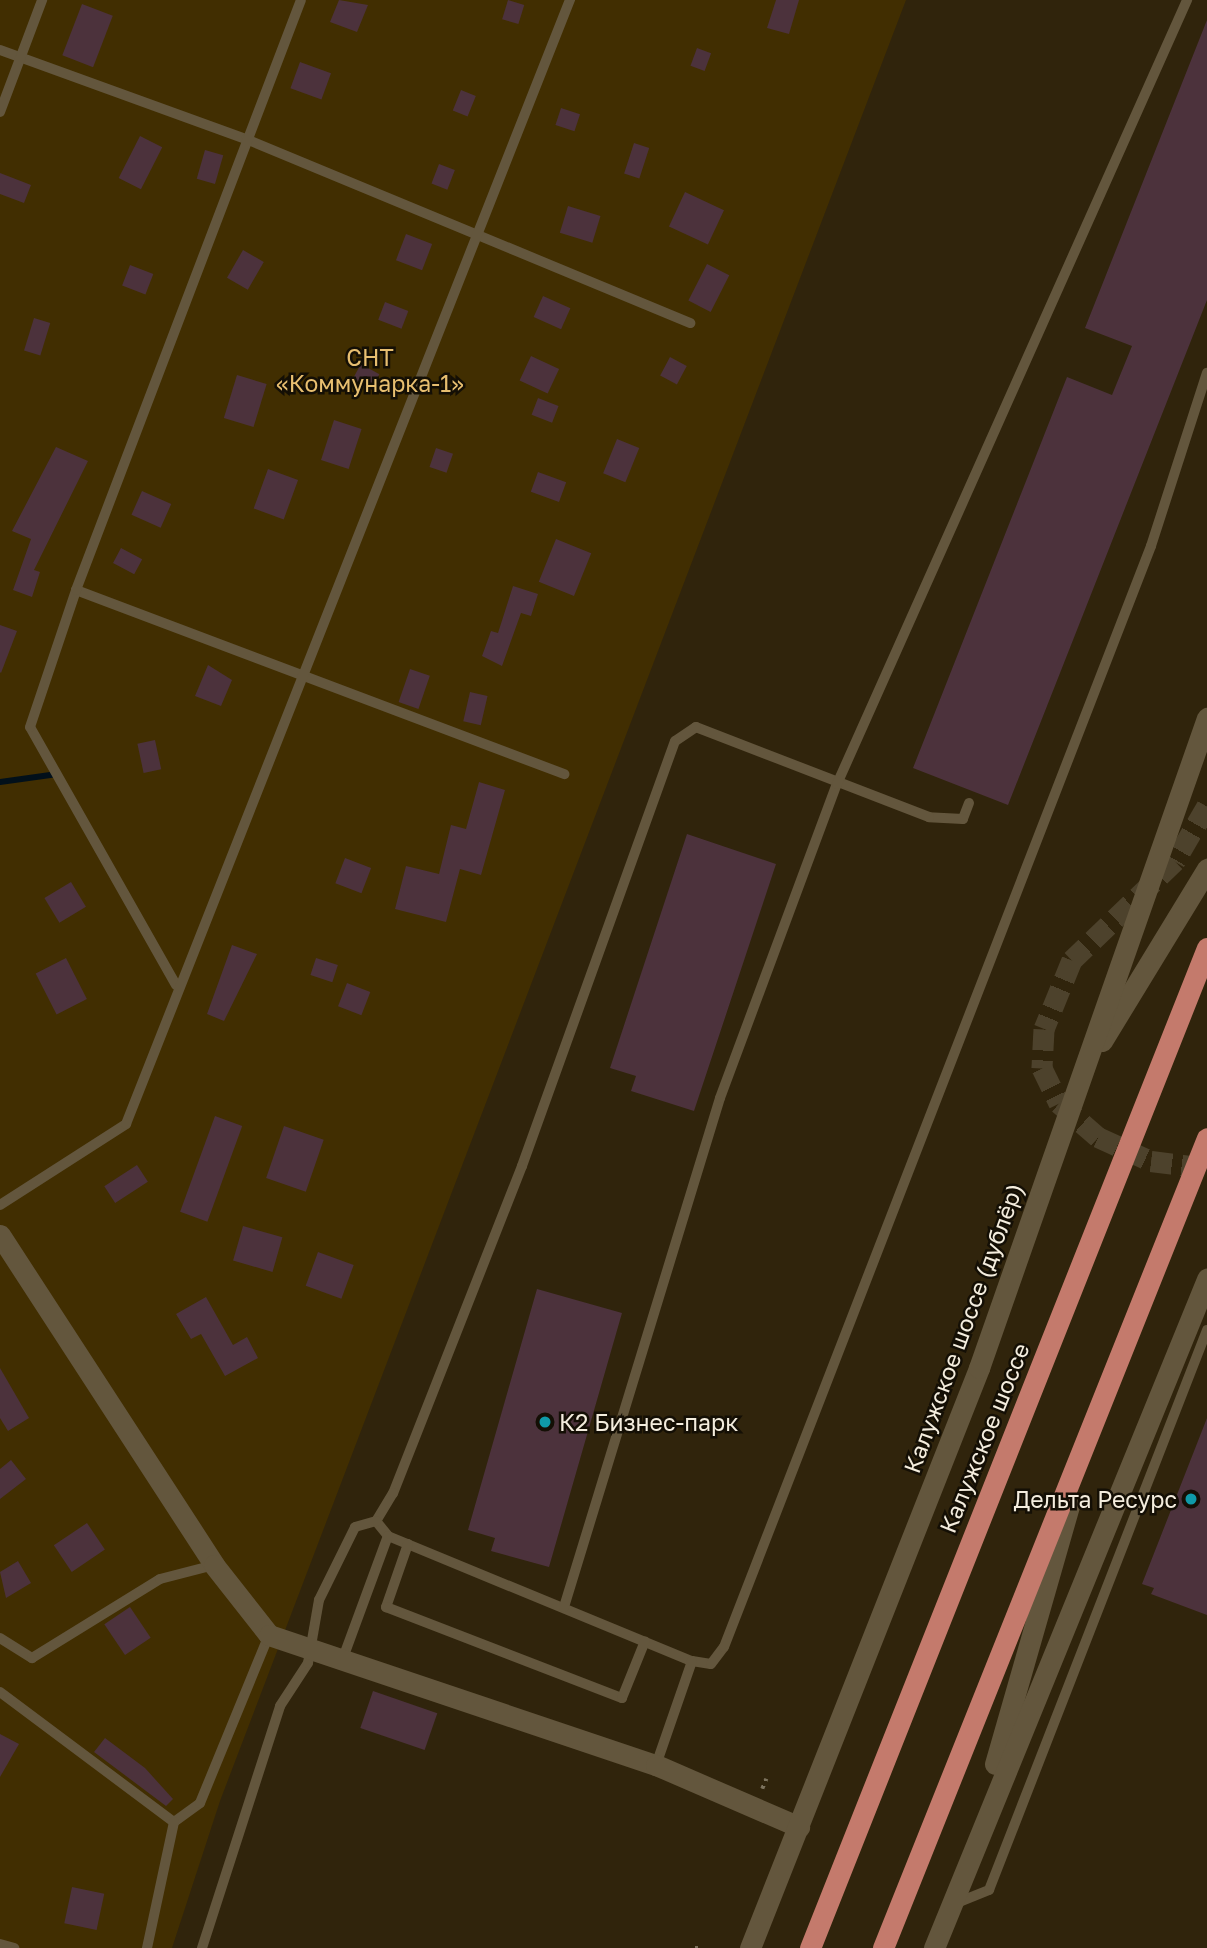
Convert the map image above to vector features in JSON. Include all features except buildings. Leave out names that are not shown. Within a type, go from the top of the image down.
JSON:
[{"type":"highway","name":"Калужское шоссе","points":[[810,1948],[1207,948]]},
{"type":"highway","points":[[883,1948],[1207,1138]]},
{"type":"main road","name":"Калужское шоссе (дублёр)","points":[[750,1948],[979,1368],[1207,718]]},
{"type":"main road","points":[[1077,1086],[1207,869]]},
{"type":"main road","points":[[0,1235],[214,1565],[269,1635],[656,1765],[799,1827]]},
{"type":"main road","points":[[934,1948],[1207,1279]]},
{"type":"main road","points":[[965,1871],[1089,1436]]},
{"type":"lane","points":[[0,112],[42,0]]},
{"type":"lane","points":[[176,985],[30,727],[76,590],[300,0]]},
{"type":"lane","points":[[0,1205],[126,1124],[176,985],[307,675],[570,0]]},
{"type":"lane","points":[[564,1606],[720,1098],[837,784],[1186,0]]},
{"type":"lane","points":[[0,50],[246,139],[690,323]]},
{"type":"lane","points":[[376,1521],[388,1536],[564,1606],[692,1661],[711,1664],[724,1647],[1151,546],[1207,373]]},
{"type":"lane","points":[[76,590],[564,774]]},
{"type":"lane","points":[[202,1948],[280,1706],[308,1663],[308,1646],[319,1600],[355,1527],[376,1521],[393,1493],[522,1166],[675,741],[696,727],[837,784],[929,817],[963,819],[969,803]]},
{"type":"lane","points":[[951,1905],[989,1890],[1207,1329]]},
{"type":"lane","points":[[344,1658],[388,1536]]},
{"type":"lane","points":[[408,1544],[386,1607],[622,1698],[645,1641]]},
{"type":"lane","points":[[0,1638],[32,1658],[160,1578],[214,1565]]},
{"type":"lane","points":[[147,1948],[174,1822],[200,1803],[269,1635]]},
{"type":"lane","points":[[656,1765],[692,1661]]},
{"type":"lane","points":[[0,1692],[174,1822]]},
{"type":"lane","points":[[0,1944],[14,1948]]},
{"type":"green space","name":"СНТ «Коммунарка-1»","points":[[0,0],[906,0],[220,1801],[172,1948],[0,1948]]},
{"type":"waterway","points":[[0,782],[57,774]]},
{"type":"tunnel","points":[[1207,806],[1175,861],[1072,960],[1044,1029],[1042,1068],[1059,1103],[1098,1137],[1151,1161],[1207,1168]]},
{"type":"place","name":"К2 Бизнес-парк","points":[[545,1422]]},
{"type":"place","name":"Дельта Ресурс","points":[[1191,1499]]}]
